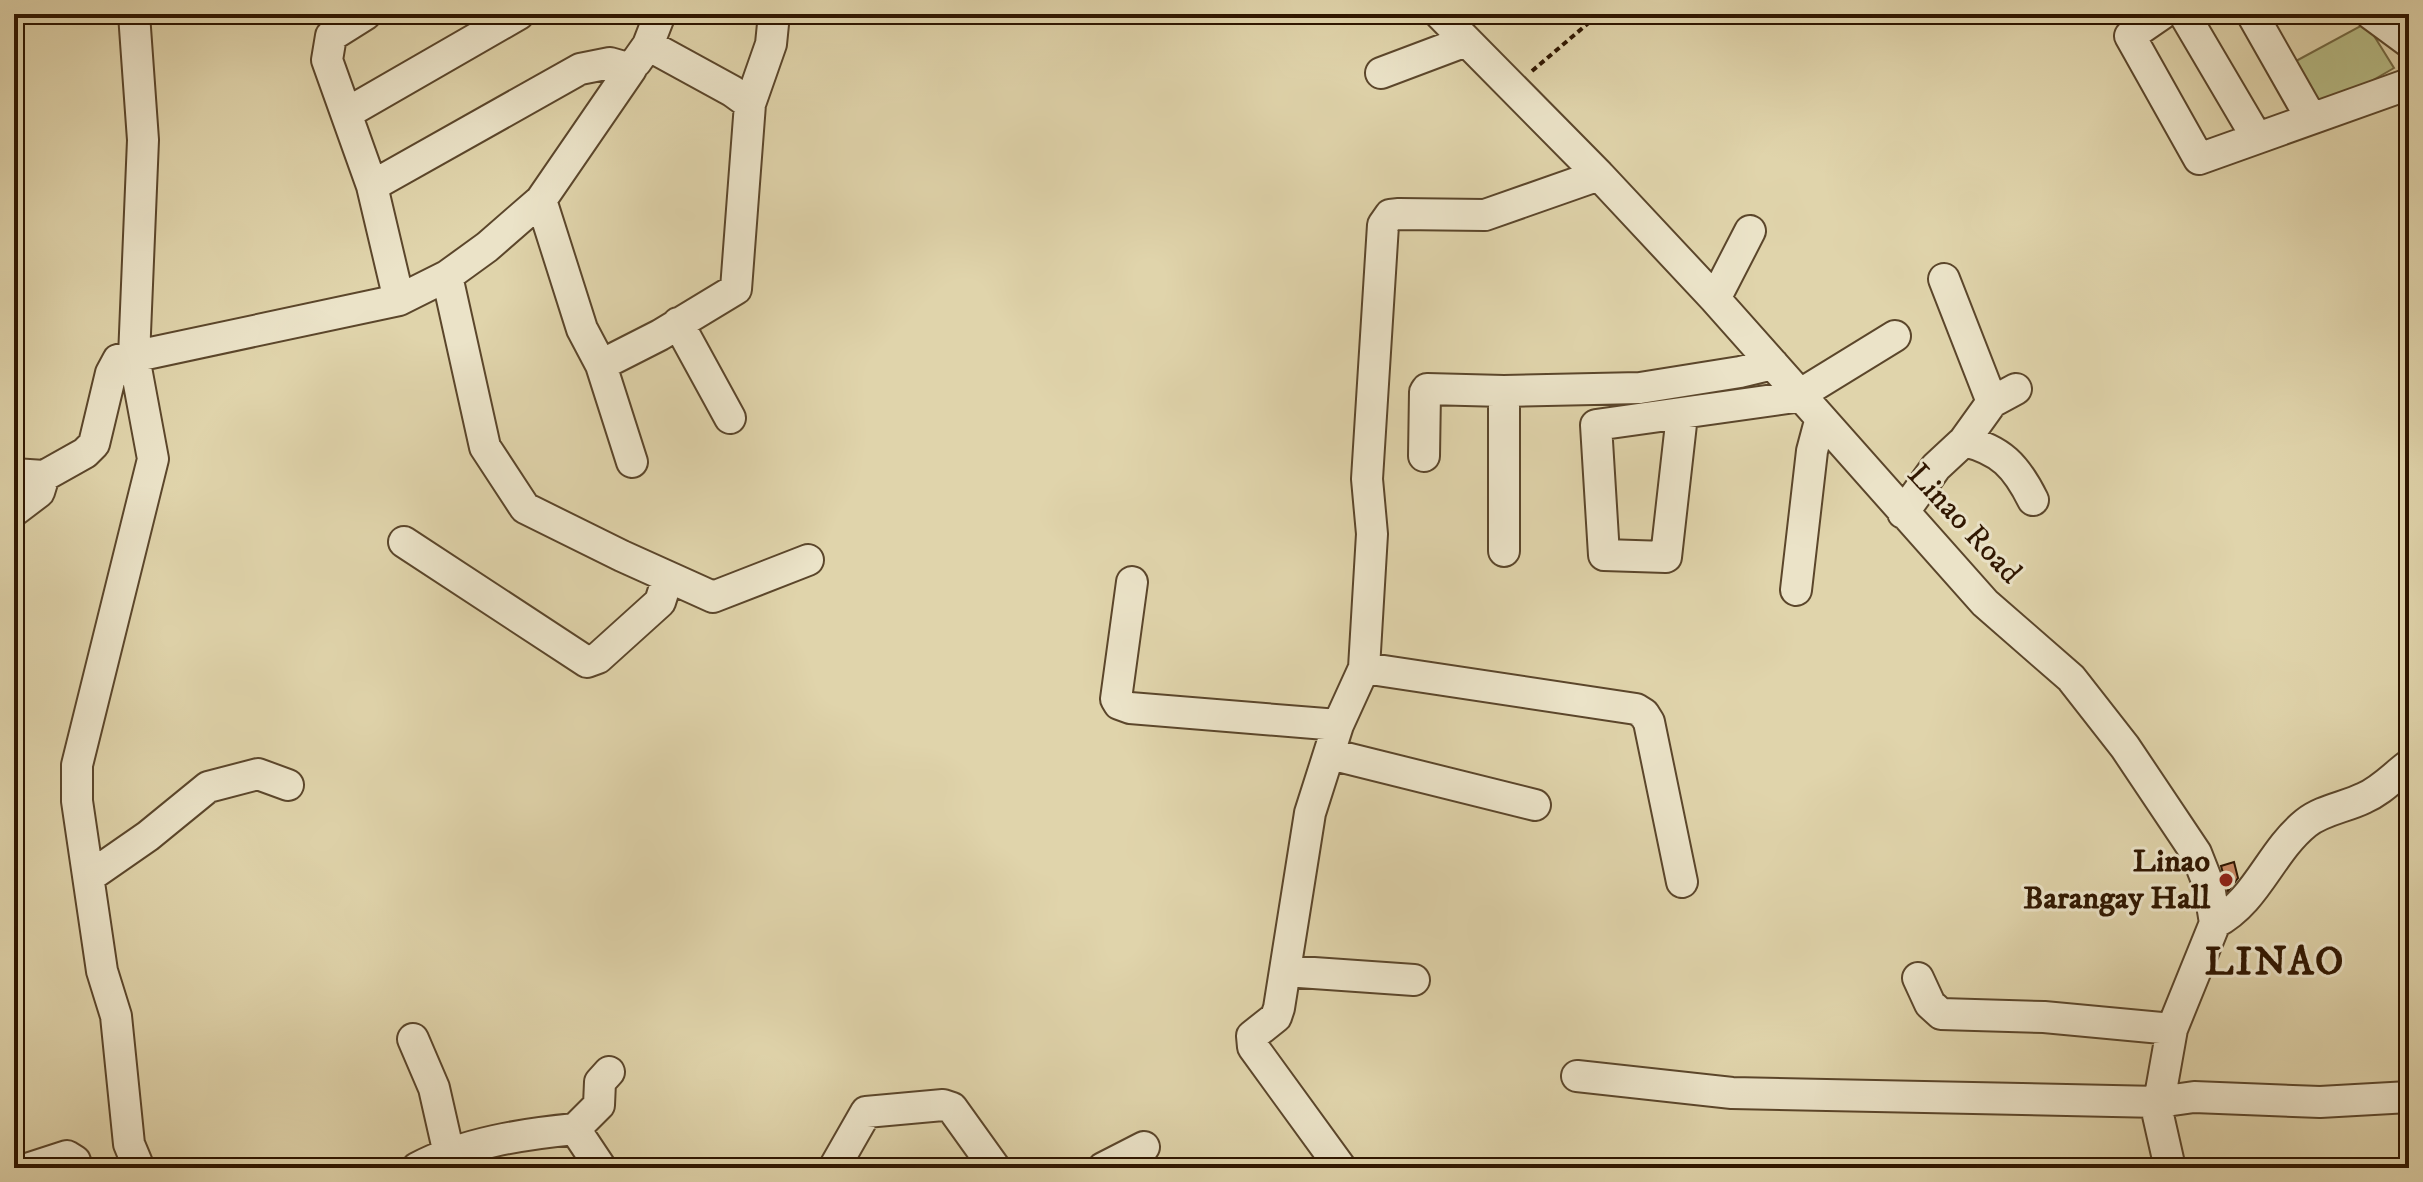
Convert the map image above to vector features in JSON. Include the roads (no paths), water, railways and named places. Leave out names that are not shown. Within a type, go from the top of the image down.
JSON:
[{"type":"street","points":[[134,14],[143,140],[134,357],[153,459],[77,765],[77,801],[102,971],[116,1016],[129,1144],[139,1168]]},
{"type":"street","points":[[366,14],[331,36],[327,60],[372,186],[399,300]]},
{"type":"street","points":[[347,113],[519,14]]},
{"type":"street","points":[[14,511],[39,492],[29,475],[85,453],[94,444],[114,364],[118,360],[399,300],[447,276],[487,247],[541,200],[640,57],[660,14]]},
{"type":"street","points":[[601,365],[736,289],[750,104],[771,44],[774,14]]},
{"type":"street","name":"Linao Road","points":[[1440,14],[1599,175],[1715,299],[1802,396],[1820,421],[1985,603],[2071,678],[2125,747],[2196,853],[2209,886],[2215,923]]},
{"type":"street","points":[[2162,14],[2130,36],[2199,159],[2409,84]]},
{"type":"street","points":[[2184,14],[2257,138]]},
{"type":"street","points":[[2252,14],[2311,118]]},
{"type":"street","points":[[2371,14],[2409,42]]},
{"type":"street","points":[[1381,73],[1466,41]]},
{"type":"street","points":[[372,186],[580,69],[640,57],[732,91],[750,104]]},
{"type":"street","points":[[1341,1168],[1253,1047],[1252,1036],[1276,1017],[1310,813],[1338,725],[1364,668],[1372,534],[1367,479],[1385,220],[1390,215],[1399,214],[1485,215],[1599,175]]},
{"type":"street","points":[[541,200],[582,329],[601,365],[632,462]]},
{"type":"street","points":[[1715,299],[1750,231]]},
{"type":"street","points":[[447,276],[485,447],[525,508],[709,596],[717,596],[808,560]]},
{"type":"street","points":[[1903,513],[1936,467],[2004,396],[1944,279]]},
{"type":"street","points":[[678,323],[730,418]]},
{"type":"street","points":[[1682,415],[1666,557],[1604,555],[1596,425],[1802,396],[1895,336]]},
{"type":"street","points":[[1424,456],[1427,389],[1640,388],[1773,364]]},
{"type":"street","points":[[1504,391],[1504,551]]},
{"type":"street","points":[[1796,590],[1812,451],[1820,421]]},
{"type":"street","points":[[1964,441],[1983,446],[2004,457],[2033,500]]},
{"type":"street","points":[[404,542],[587,662],[598,658],[660,602],[668,577]]},
{"type":"street","points":[[1132,582],[1116,699],[1119,704],[1130,708],[1338,725]]},
{"type":"street","points":[[1364,668],[1636,709],[1644,714],[1649,722],[1682,882]]},
{"type":"street","points":[[1330,754],[1535,805]]},
{"type":"street","points":[[2170,1168],[2158,1115],[2172,1029],[2215,923],[2233,914],[2259,882],[2278,851],[2309,820],[2385,787],[2409,765]]},
{"type":"street","points":[[89,877],[148,836],[208,787],[258,774],[288,785]]},
{"type":"street","points":[[1285,971],[1414,980]]},
{"type":"street","points":[[1918,978],[1930,1004],[1941,1014],[2044,1017],[2172,1029]]},
{"type":"street","points":[[413,1039],[434,1088],[449,1154]]},
{"type":"street","points":[[417,1168],[449,1154],[533,1133],[575,1129],[599,1105],[600,1082],[609,1072]]},
{"type":"street","points":[[1577,1076],[1732,1093],[2159,1102],[2194,1097],[2320,1102],[2409,1097]]},
{"type":"street","points":[[834,1168],[866,1112],[943,1105],[952,1108],[995,1168]]},
{"type":"street","points":[[575,1129],[601,1168]]},
{"type":"street","points":[[1103,1168],[1144,1147]]},
{"type":"street","points":[[30,1168],[67,1156],[75,1161],[77,1168]]},
{"type":"place","name":"Linao Barangay Hall","points":[[2226,880]]},
{"type":"district","name":"LINAO","points":[[2275,963]]}]
